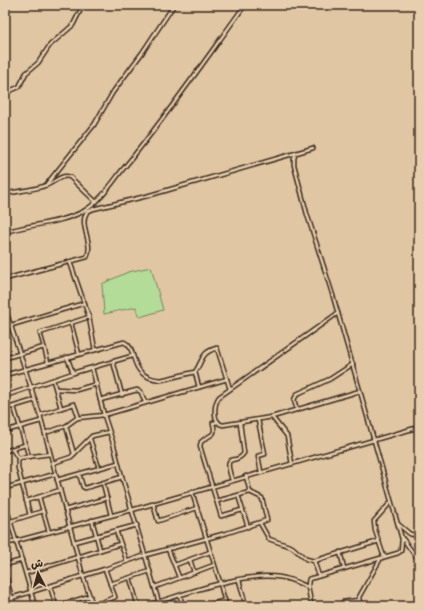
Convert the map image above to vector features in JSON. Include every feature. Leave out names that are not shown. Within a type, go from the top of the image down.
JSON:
[{"type":"street","points":[[5,93],[19,87],[26,73],[38,63],[50,44],[73,25],[83,5]]},
{"type":"street","points":[[46,185],[94,125],[113,92],[142,53],[174,5]]},
{"type":"street","points":[[5,232],[20,227],[47,224],[83,211],[96,202],[152,134],[245,5]]},
{"type":"street","points":[[5,279],[87,257],[90,248],[84,219],[86,212],[93,209],[147,196],[313,148]]},
{"type":"street","points":[[296,152],[294,165],[309,220],[338,313],[402,538],[419,562]]},
{"type":"street","points":[[5,194],[46,185],[62,176],[66,176],[70,177],[96,202]]},
{"type":"street","points":[[70,262],[85,303],[96,350]]},
{"type":"street","points":[[5,327],[85,303]]},
{"type":"street","points":[[5,308],[40,415],[83,576],[93,606],[114,598],[115,596],[105,569]]},
{"type":"street","points":[[338,313],[219,397],[216,402],[215,409],[218,422],[222,425],[272,417],[360,391]]},
{"type":"street","points":[[40,333],[89,317]]},
{"type":"street","points":[[71,322],[78,354]]},
{"type":"street","points":[[5,358],[44,347],[40,333]]},
{"type":"street","points":[[40,333],[48,362]]},
{"type":"street","points":[[5,375],[124,342],[128,345],[142,374],[156,380],[168,379],[196,372]]},
{"type":"street","points":[[199,387],[196,372],[203,355],[208,350],[217,348],[230,389]]},
{"type":"street","points":[[5,396],[73,373],[132,356]]},
{"type":"street","points":[[67,357],[73,373]]},
{"type":"street","points":[[113,361],[122,395]]},
{"type":"street","points":[[297,410],[294,400],[297,394],[330,378],[352,364]]},
{"type":"street","points":[[92,368],[104,415],[160,606]]},
{"type":"street","points":[[53,380],[61,408]]},
{"type":"street","points":[[44,433],[66,426],[77,418],[104,415],[145,402],[227,380]]},
{"type":"street","points":[[56,389],[76,390],[97,384]]},
{"type":"street","points":[[100,400],[138,390],[142,394],[145,402]]},
{"type":"street","points":[[5,409],[35,400]]},
{"type":"street","points":[[40,415],[74,404],[78,415],[77,418]]},
{"type":"street","points":[[14,407],[29,457]]},
{"type":"street","points":[[272,417],[287,436],[292,464]]},
{"type":"street","points":[[258,420],[265,454],[258,456],[261,472]]},
{"type":"street","points":[[5,431],[41,421]]},
{"type":"street","points":[[218,422],[213,423],[215,431],[214,434],[203,440],[200,445],[221,516],[242,510]]},
{"type":"street","points":[[232,480],[228,463],[231,460],[242,456],[244,453],[240,423]]},
{"type":"street","points":[[66,426],[74,454]]},
{"type":"street","points":[[5,544],[132,510],[419,427]]},
{"type":"street","points":[[53,463],[68,458],[74,454],[96,434],[109,432]]},
{"type":"street","points":[[90,438],[98,468]]},
{"type":"street","points":[[5,451],[25,445]]},
{"type":"street","points":[[12,449],[18,458],[18,468],[30,515]]},
{"type":"street","points":[[18,458],[50,454]]},
{"type":"street","points":[[57,480],[118,463]]},
{"type":"street","points":[[5,488],[55,474]]},
{"type":"street","points":[[79,474],[84,488],[122,477]]},
{"type":"street","points":[[246,476],[250,492]]},
{"type":"street","points":[[103,483],[112,515]]},
{"type":"street","points":[[26,501],[60,490]]},
{"type":"street","points":[[192,492],[226,606]]},
{"type":"street","points":[[5,600],[32,593],[146,555],[248,527],[260,523],[268,518],[262,498],[250,492],[217,502]]},
{"type":"street","points":[[238,495],[248,527]]},
{"type":"street","points":[[39,497],[49,532]]},
{"type":"street","points":[[65,510],[107,498]]},
{"type":"street","points":[[360,606],[358,600],[362,589],[382,557],[374,521],[392,502]]},
{"type":"street","points":[[5,503],[35,606]]},
{"type":"street","points":[[153,503],[158,521],[197,508]]},
{"type":"street","points":[[5,523],[43,511]]},
{"type":"street","points":[[92,520],[100,550]]},
{"type":"street","points":[[260,523],[269,538],[292,548],[306,559],[314,561],[379,541]]},
{"type":"street","points":[[398,524],[410,534],[419,536]]},
{"type":"street","points":[[74,542],[137,525]]},
{"type":"street","points":[[116,531],[128,561]]},
{"type":"street","points":[[311,606],[311,598],[308,587],[309,579],[401,551],[402,538]]},
{"type":"street","points":[[26,573],[120,544]]},
{"type":"street","points":[[168,549],[179,577]]},
{"type":"street","points":[[175,565],[210,552]]},
{"type":"street","points":[[340,552],[344,568]]},
{"type":"street","points":[[5,565],[22,560]]},
{"type":"street","points":[[190,560],[194,572]]},
{"type":"street","points":[[314,561],[318,576]]},
{"type":"street","points":[[155,587],[214,565]]},
{"type":"street","points":[[110,584],[150,571]]},
{"type":"street","points":[[5,573],[14,606]]},
{"type":"street","points":[[145,606],[220,584],[251,577],[280,577],[308,587]]},
{"type":"street","points":[[130,578],[138,606]]},
{"type":"street","points":[[239,580],[246,606]]},
{"type":"street","points":[[50,586],[56,606],[69,604],[90,596]]},
{"type":"street","points":[[180,596],[183,606]]},
{"type":"street","points":[[206,606],[225,600]]},
{"type":"street","points":[[341,606],[343,602],[358,600]]},
{"type":"green space","points":[[151,267],[163,310],[140,317],[136,307],[104,314],[102,284],[128,272]]}]
